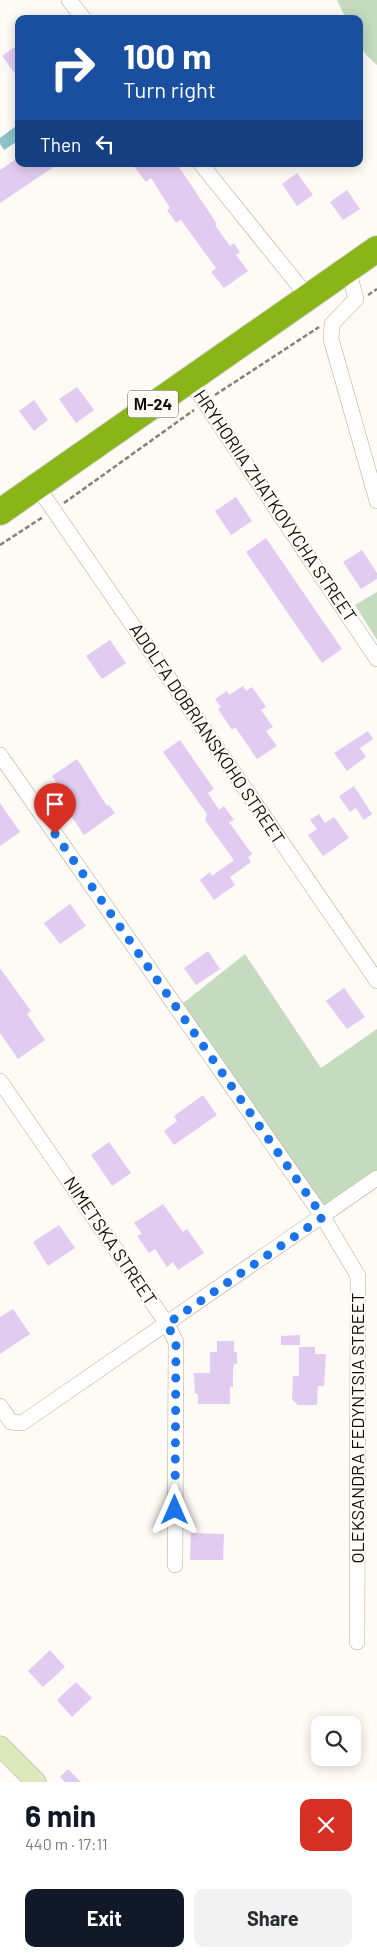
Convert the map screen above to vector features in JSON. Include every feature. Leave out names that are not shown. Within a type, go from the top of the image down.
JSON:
[{"type":"highway","name":"М-24","points":[[0,512],[377,249]]},
{"type":"street","points":[[69,0],[81,15]]},
{"type":"street","points":[[203,167],[308,298]]},
{"type":"street","points":[[348,269],[356,299],[332,324],[331,339],[377,501]]},
{"type":"street","name":"HRYHORIIA ZHATKOVYCHA STREET","points":[[189,379],[377,659]]},
{"type":"street","name":"ADOLFA DOBRIANSKOHO STREET","points":[[37,486],[377,981]]},
{"type":"street","name":"OLEKSANDRA FEDYNTSIA STREET","points":[[0,755],[323,1217],[358,1276],[357,1642]]},
{"type":"street","name":"NIMETSKA STREET","points":[[0,1081],[167,1324],[176,1342],[175,1565]]},
{"type":"street","points":[[0,1406],[11,1422],[22,1424],[377,1178]]},
{"type":"street","points":[[0,1746],[36,1782]]},
{"type":"path","points":[[0,545],[54,510]]},
{"type":"green space","points":[[337,0],[377,0],[377,65],[363,51],[363,15],[344,15]]},
{"type":"green space","points":[[377,592],[377,640],[355,605]]},
{"type":"green space","points":[[245,954],[321,1068],[377,1029],[377,1178],[323,1217],[177,1008]]},
{"type":"water","points":[[15,127],[15,143],[4,150],[0,144],[0,138]]},
{"type":"building","points":[[15,47],[15,74],[2,56]]},
{"type":"building","points":[[15,160],[15,167],[54,167],[0,203],[0,170]]},
{"type":"building","points":[[134,167],[179,167],[230,246],[234,243],[240,252],[236,255],[248,271],[224,288],[211,272],[216,268],[181,220],[176,223],[167,210],[170,208],[151,178],[146,182]]},
{"type":"building","points":[[297,173],[313,195],[297,206],[282,184]]},
{"type":"building","points":[[347,190],[360,209],[343,220],[330,202]]},
{"type":"building","points":[[77,387],[94,410],[76,423],[59,399]]},
{"type":"building","points":[[34,400],[48,420],[34,431],[19,411]]},
{"type":"building","points":[[236,497],[252,521],[231,535],[215,511]]},
{"type":"building","points":[[266,538],[342,649],[322,663],[246,552]]},
{"type":"building","points":[[362,550],[377,573],[377,579],[361,589],[343,562]]},
{"type":"building","points":[[110,640],[126,663],[102,679],[86,656]]},
{"type":"building","points":[[243,686],[246,691],[252,687],[266,707],[261,710],[273,727],[266,731],[277,746],[257,759],[235,727],[232,730],[218,709],[221,707],[215,699],[227,691],[229,695]]},
{"type":"building","points":[[368,731],[373,739],[360,748],[366,757],[347,771],[334,753]]},
{"type":"building","points":[[180,740],[214,789],[208,793],[219,810],[224,806],[234,820],[229,822],[252,854],[248,857],[251,862],[230,877],[235,885],[214,900],[200,880],[210,872],[212,876],[234,860],[205,820],[207,814],[163,752]]},
{"type":"building","points":[[77,759],[107,806],[109,805],[115,813],[84,835],[54,790],[59,786],[52,776]]},
{"type":"building","points":[[354,786],[372,814],[364,820],[356,808],[350,812],[339,796]]},
{"type":"building","points":[[0,803],[20,832],[0,846]]},
{"type":"building","points":[[319,814],[325,823],[334,817],[349,838],[323,856],[308,835],[317,829],[310,820]]},
{"type":"building","points":[[70,904],[86,926],[60,944],[44,923]]},
{"type":"building","points":[[208,951],[220,969],[196,985],[184,968]]},
{"type":"building","points":[[0,968],[31,1011],[27,1014],[45,1040],[18,1059],[0,1033]]},
{"type":"building","points":[[344,988],[365,1017],[347,1029],[326,1001]]},
{"type":"building","points":[[203,1095],[217,1115],[174,1145],[164,1131],[177,1121],[174,1116]]},
{"type":"building","points":[[109,1142],[131,1173],[112,1186],[91,1155]]},
{"type":"building","points":[[163,1204],[183,1232],[187,1229],[204,1253],[178,1270],[173,1262],[167,1267],[155,1249],[149,1253],[137,1236],[142,1234],[134,1223]]},
{"type":"building","points":[[59,1225],[75,1248],[48,1266],[33,1242]]},
{"type":"building","points":[[13,1309],[30,1334],[0,1354],[0,1317]]},
{"type":"building","points":[[300,1335],[300,1345],[281,1345],[281,1336]]},
{"type":"building","points":[[217,1341],[234,1341],[234,1352],[237,1352],[237,1364],[234,1364],[233,1371],[233,1387],[230,1387],[230,1404],[198,1404],[198,1394],[195,1393],[194,1373],[210,1373],[210,1352],[217,1352]]},
{"type":"building","points":[[299,1347],[315,1347],[315,1354],[326,1354],[324,1386],[318,1386],[317,1405],[298,1405],[292,1399],[293,1376],[299,1376]]},
{"type":"building","points":[[191,1533],[224,1534],[223,1560],[190,1560]]},
{"type":"building","points":[[50,1650],[65,1667],[43,1687],[28,1671]]},
{"type":"building","points":[[76,1682],[92,1698],[72,1717],[57,1700]]},
{"type":"building","points":[[68,1769],[81,1782],[65,1782],[60,1777]]},
{"type":"route","points":[[55,834],[323,1217],[167,1324],[176,1342],[175,1510]]}]
